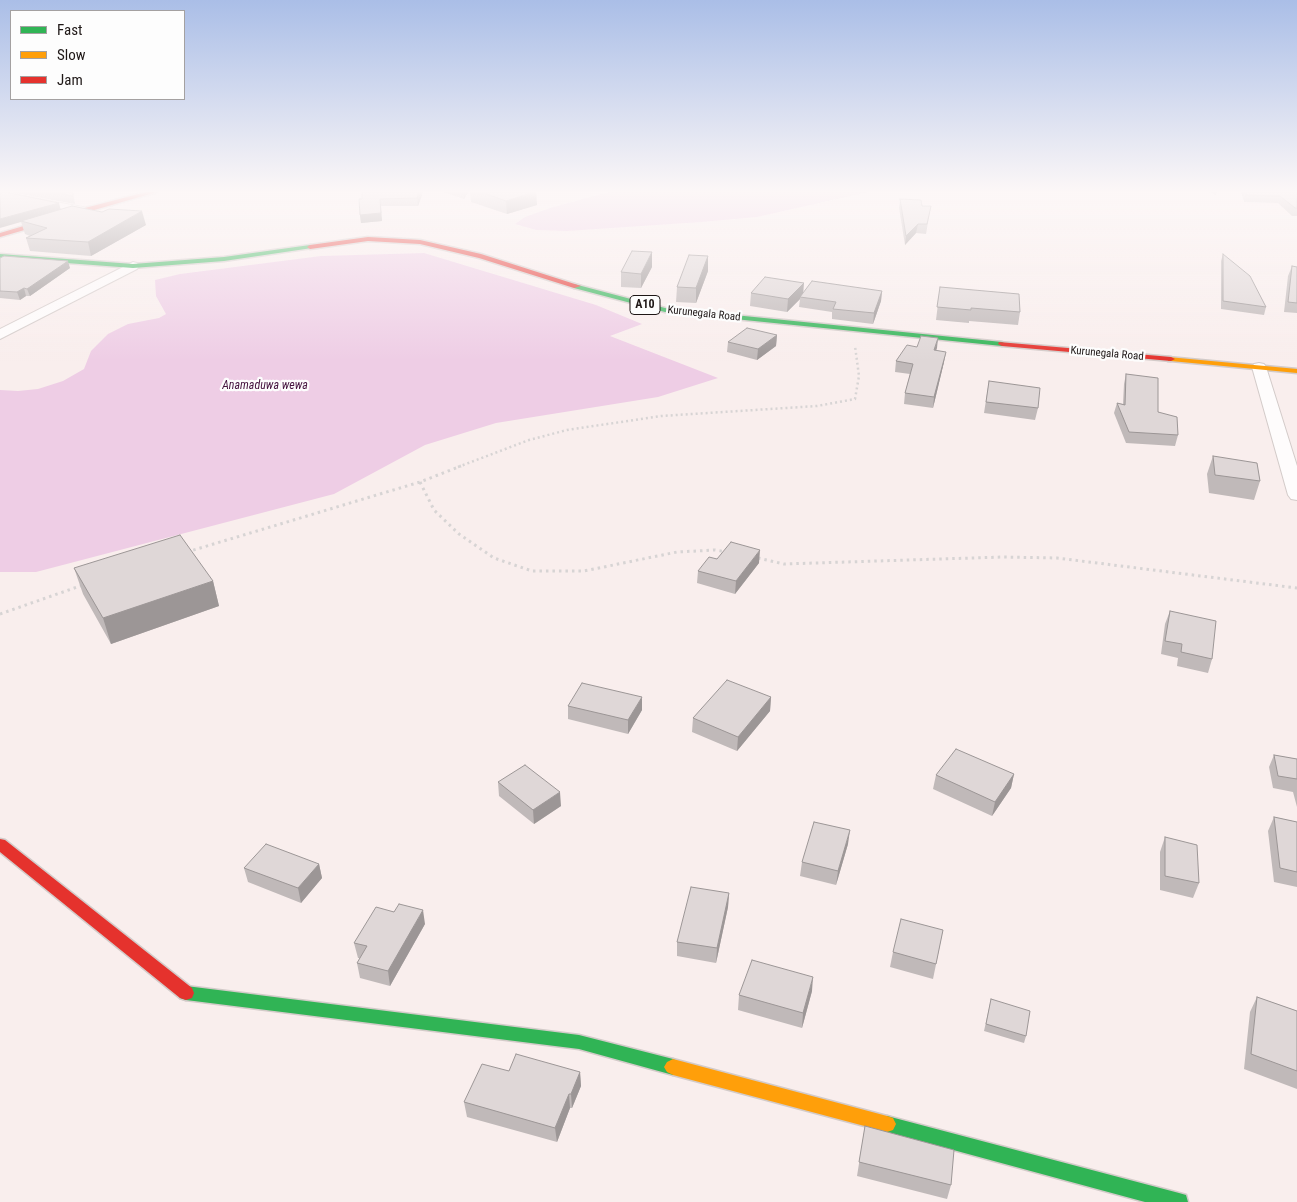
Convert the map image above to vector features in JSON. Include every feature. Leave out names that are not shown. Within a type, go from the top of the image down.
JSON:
[{"type":"main road","name":"Kurunegala Road","points":[[0,256],[133,266],[224,259],[303,248]]},
{"type":"main road","name":"Kurunegala Road","points":[[447,248],[481,256],[665,310],[852,330],[1297,371]]},
{"type":"main road","points":[[0,844],[184,993],[579,1042],[1179,1202]]},
{"type":"street","points":[[0,334],[133,266]]},
{"type":"street","points":[[1259,367],[1297,495]]},
{"type":"path","points":[[185,552],[420,482],[529,440],[567,430],[661,416],[817,406],[855,399],[859,376],[852,330]]},
{"type":"path","points":[[420,482],[434,510],[459,534],[494,558],[532,571],[584,571],[677,552],[715,550],[735,554]]},
{"type":"path","points":[[754,558],[784,564],[817,564],[1003,556],[1057,558],[1297,588]]},
{"type":"path","points":[[0,614],[92,582]]},
{"type":"water","name":"Anamaduwa wewa","points":[[424,253],[596,305],[642,324],[610,336],[718,378],[658,397],[496,423],[425,445],[334,494],[36,572],[0,572],[0,390],[38,389],[63,381],[84,369],[91,351],[108,334],[128,324],[159,318],[166,314],[156,296],[155,280],[180,274],[321,256]]},
{"type":"building","points":[[632,251],[652,252],[641,274],[621,272]]},
{"type":"building","points":[[1223,254],[1250,276],[1266,307],[1223,301]]},
{"type":"building","points":[[689,255],[708,256],[696,288],[677,287]]},
{"type":"building","points":[[4,256],[68,261],[27,289],[24,288],[17,292],[0,291],[0,258]]},
{"type":"building","points":[[1292,266],[1297,267],[1297,303],[1288,302]]},
{"type":"building","points":[[765,277],[804,283],[788,299],[751,293]]},
{"type":"building","points":[[812,281],[882,291],[874,313],[833,309],[836,302],[800,297]]},
{"type":"building","points":[[940,287],[1019,294],[1020,312],[937,307]]},
{"type":"building","points":[[747,328],[777,335],[758,349],[728,342]]},
{"type":"building","points":[[921,336],[938,338],[934,350],[946,352],[934,397],[905,393],[913,364],[896,361],[907,345],[917,347]]},
{"type":"building","points":[[1126,374],[1158,378],[1158,412],[1177,417],[1178,435],[1129,432],[1117,403],[1125,405]]},
{"type":"building","points":[[989,381],[1040,388],[1038,408],[986,402]]},
{"type":"building","points":[[1213,456],[1257,463],[1260,481],[1215,475]]},
{"type":"building","points":[[180,535],[213,581],[103,618],[74,568]]},
{"type":"building","points":[[731,542],[760,550],[736,581],[698,571],[709,557],[717,559]]},
{"type":"building","points":[[1170,611],[1216,621],[1212,659],[1181,652],[1182,644],[1165,641]]},
{"type":"building","points":[[727,680],[771,697],[738,737],[693,718]]},
{"type":"building","points":[[582,683],[642,697],[628,720],[568,706]]},
{"type":"building","points":[[956,749],[1014,774],[995,802],[936,775]]},
{"type":"building","points":[[1274,755],[1297,759],[1297,779],[1278,776]]},
{"type":"building","points":[[525,765],[560,792],[533,810],[498,782]]},
{"type":"building","points":[[1274,817],[1297,822],[1297,872],[1280,868]]},
{"type":"building","points":[[814,822],[850,830],[838,871],[802,862]]},
{"type":"building","points":[[1165,837],[1197,845],[1199,883],[1165,876]]},
{"type":"building","points":[[266,844],[319,864],[298,888],[244,868]]},
{"type":"building","points":[[691,887],[729,893],[717,948],[677,942]]},
{"type":"building","points":[[399,904],[423,910],[388,971],[357,963],[367,946],[354,943],[376,907],[394,912]]},
{"type":"building","points":[[901,919],[943,930],[936,964],[893,952]]},
{"type":"building","points":[[752,960],[813,977],[803,1013],[739,995]]},
{"type":"building","points":[[1257,997],[1297,1011],[1297,1071],[1251,1054]]},
{"type":"building","points":[[991,999],[1030,1011],[1026,1036],[986,1024]]},
{"type":"building","points":[[516,1054],[580,1072],[555,1128],[464,1102],[482,1064],[509,1071]]},
{"type":"building","points":[[865,1126],[954,1150],[951,1185],[859,1162]]},
{"type":"traffic: fast","points":[[0,256],[133,266],[224,259],[302,248]]},
{"type":"traffic: fast","points":[[577,286],[665,310],[1002,344]]},
{"type":"traffic: fast","points":[[186,993],[579,1042],[673,1067]]},
{"type":"traffic: fast","points":[[887,1124],[1179,1202]]},
{"type":"traffic: slow","points":[[1171,359],[1297,371]]},
{"type":"traffic: slow","points":[[673,1067],[887,1124]]},
{"type":"traffic: jam","points":[[447,248],[481,256],[577,286]]},
{"type":"traffic: jam","points":[[1002,344],[1171,359]]},
{"type":"traffic: jam","points":[[0,844],[186,993]]}]
